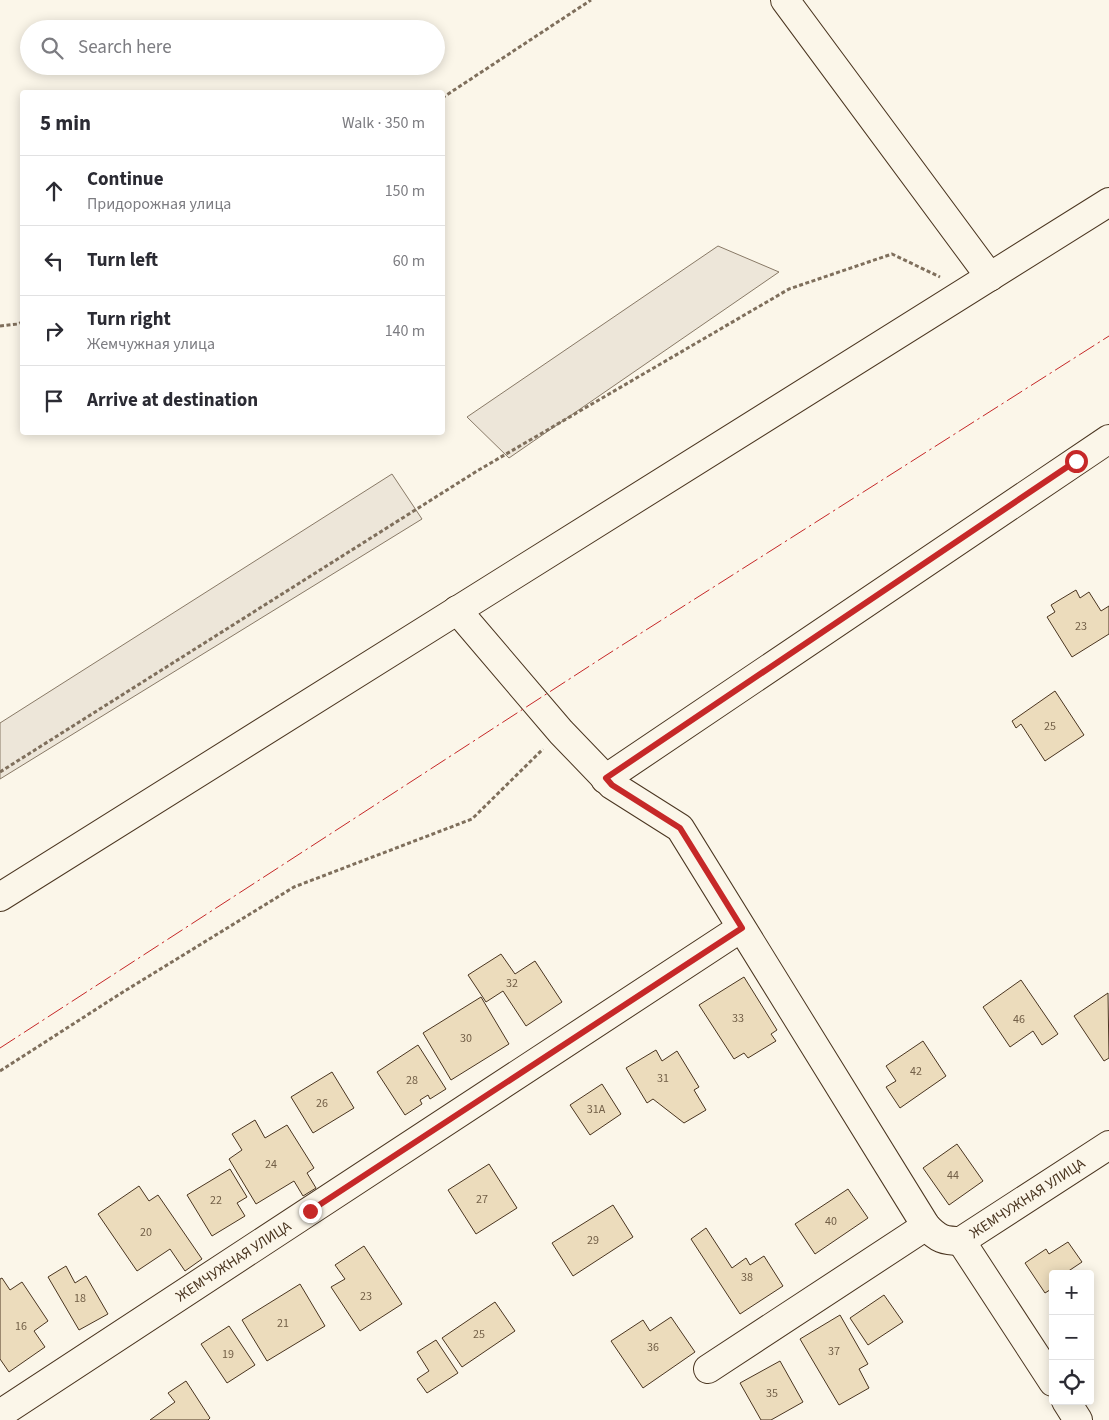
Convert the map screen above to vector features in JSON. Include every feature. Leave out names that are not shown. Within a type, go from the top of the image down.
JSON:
[{"type":"street","points":[[785,0],[979,284]]},
{"type":"street","points":[[0,896],[1109,202]]},
{"type":"street","points":[[606,778],[1109,439]]},
{"type":"street","points":[[458,610],[561,732],[612,785],[680,828],[926,1226],[935,1236],[947,1241],[961,1241]]},
{"type":"street","name":"ЖЕМЧУЖНАЯ УЛИЦА","points":[[0,1414],[742,928]]},
{"type":"street","name":"ЖЕМЧУЖНАЯ УЛИЦА","points":[[1049,1376],[961,1241],[1109,1145]]},
{"type":"street","points":[[708,1369],[926,1226]]},
{"type":"street","points":[[1069,1405],[1078,1420]]},
{"type":"path","points":[[445,96],[591,0]]},
{"type":"path","points":[[0,772],[477,471],[789,289],[892,254],[979,284]]},
{"type":"path","points":[[0,326],[20,323]]},
{"type":"path","points":[[0,1071],[123,992],[294,888],[472,819],[561,732]]},
{"type":"shaded area","points":[[718,246],[779,272],[509,458],[467,417]]},
{"type":"shaded area","points":[[392,474],[422,519],[0,779],[0,723]]},
{"type":"building","points":[[1076,590],[1080,598],[1089,592],[1101,611],[1109,606],[1109,634],[1072,657],[1047,617],[1055,612],[1051,605]]},
{"type":"building","points":[[1055,691],[1084,735],[1045,761],[1021,724],[1016,728],[1012,721]]},
{"type":"building","points":[[501,954],[515,974],[535,961],[562,1002],[526,1026],[503,991],[486,1002],[468,975]]},
{"type":"building","points":[[744,977],[777,1030],[771,1034],[776,1041],[748,1058],[744,1053],[734,1059],[699,1005]]},
{"type":"building","points":[[1021,980],[1058,1034],[1042,1045],[1033,1031],[1010,1047],[983,1007]]},
{"type":"building","points":[[1108,993],[1109,1058],[1104,1061],[1074,1016]]},
{"type":"building","points":[[481,997],[509,1044],[451,1080],[423,1033]]},
{"type":"building","points":[[923,1041],[946,1076],[900,1108],[886,1087],[896,1081],[886,1066]]},
{"type":"building","points":[[418,1045],[446,1089],[430,1099],[428,1095],[420,1100],[422,1104],[405,1115],[377,1072]]},
{"type":"building","points":[[656,1050],[662,1061],[677,1051],[699,1087],[694,1090],[706,1110],[684,1123],[653,1099],[647,1103],[626,1068]]},
{"type":"building","points":[[332,1072],[354,1108],[313,1133],[291,1097]]},
{"type":"building","points":[[602,1084],[621,1114],[590,1135],[570,1105]]},
{"type":"building","points":[[255,1120],[265,1138],[287,1125],[314,1168],[307,1173],[316,1188],[303,1196],[294,1181],[256,1204],[229,1159],[242,1150],[232,1134]]},
{"type":"building","points":[[957,1144],[983,1181],[949,1205],[923,1168]]},
{"type":"building","points":[[489,1164],[517,1208],[476,1234],[448,1190]]},
{"type":"building","points":[[230,1169],[247,1197],[237,1203],[245,1216],[212,1236],[187,1195]]},
{"type":"building","points":[[139,1186],[149,1201],[158,1195],[202,1259],[185,1271],[170,1249],[137,1271],[98,1214]]},
{"type":"building","points":[[848,1189],[868,1218],[815,1254],[795,1224]]},
{"type":"building","points":[[613,1205],[633,1237],[573,1276],[552,1243]]},
{"type":"building","points":[[706,1228],[732,1268],[746,1258],[750,1265],[764,1256],[783,1286],[740,1314],[691,1239]]},
{"type":"building","points":[[1068,1242],[1082,1262],[1070,1270],[1049,1270],[1049,1290],[1045,1293],[1025,1263],[1046,1249],[1049,1254]]},
{"type":"building","points":[[364,1246],[402,1304],[360,1331],[331,1287],[345,1279],[335,1265]]},
{"type":"building","points":[[66,1266],[75,1283],[86,1276],[108,1314],[79,1330],[48,1277]]},
{"type":"building","points":[[2,1278],[10,1290],[22,1282],[48,1321],[34,1331],[45,1347],[9,1372],[0,1359],[0,1279]]},
{"type":"building","points":[[300,1284],[325,1326],[267,1361],[242,1320]]},
{"type":"building","points":[[884,1295],[903,1322],[868,1345],[850,1318]]},
{"type":"building","points":[[495,1302],[515,1331],[462,1367],[442,1338]]},
{"type":"building","points":[[840,1315],[868,1364],[859,1369],[869,1388],[839,1405],[800,1339]]},
{"type":"building","points":[[671,1317],[695,1352],[643,1388],[611,1341],[643,1320],[650,1331]]},
{"type":"building","points":[[229,1326],[255,1365],[227,1383],[201,1344]]},
{"type":"building","points":[[436,1340],[458,1373],[427,1393],[417,1379],[429,1371],[417,1352]]},
{"type":"building","points":[[780,1361],[803,1402],[771,1420],[761,1420],[740,1383]]},
{"type":"building","points":[[186,1381],[210,1418],[208,1420],[150,1420],[175,1402],[168,1393]]},
{"type":"power","points":[[0,1048],[605,656],[1109,336]]},
{"type":"route","points":[[310,1211],[742,928],[680,828],[612,785],[606,778],[1076,461]]}]
